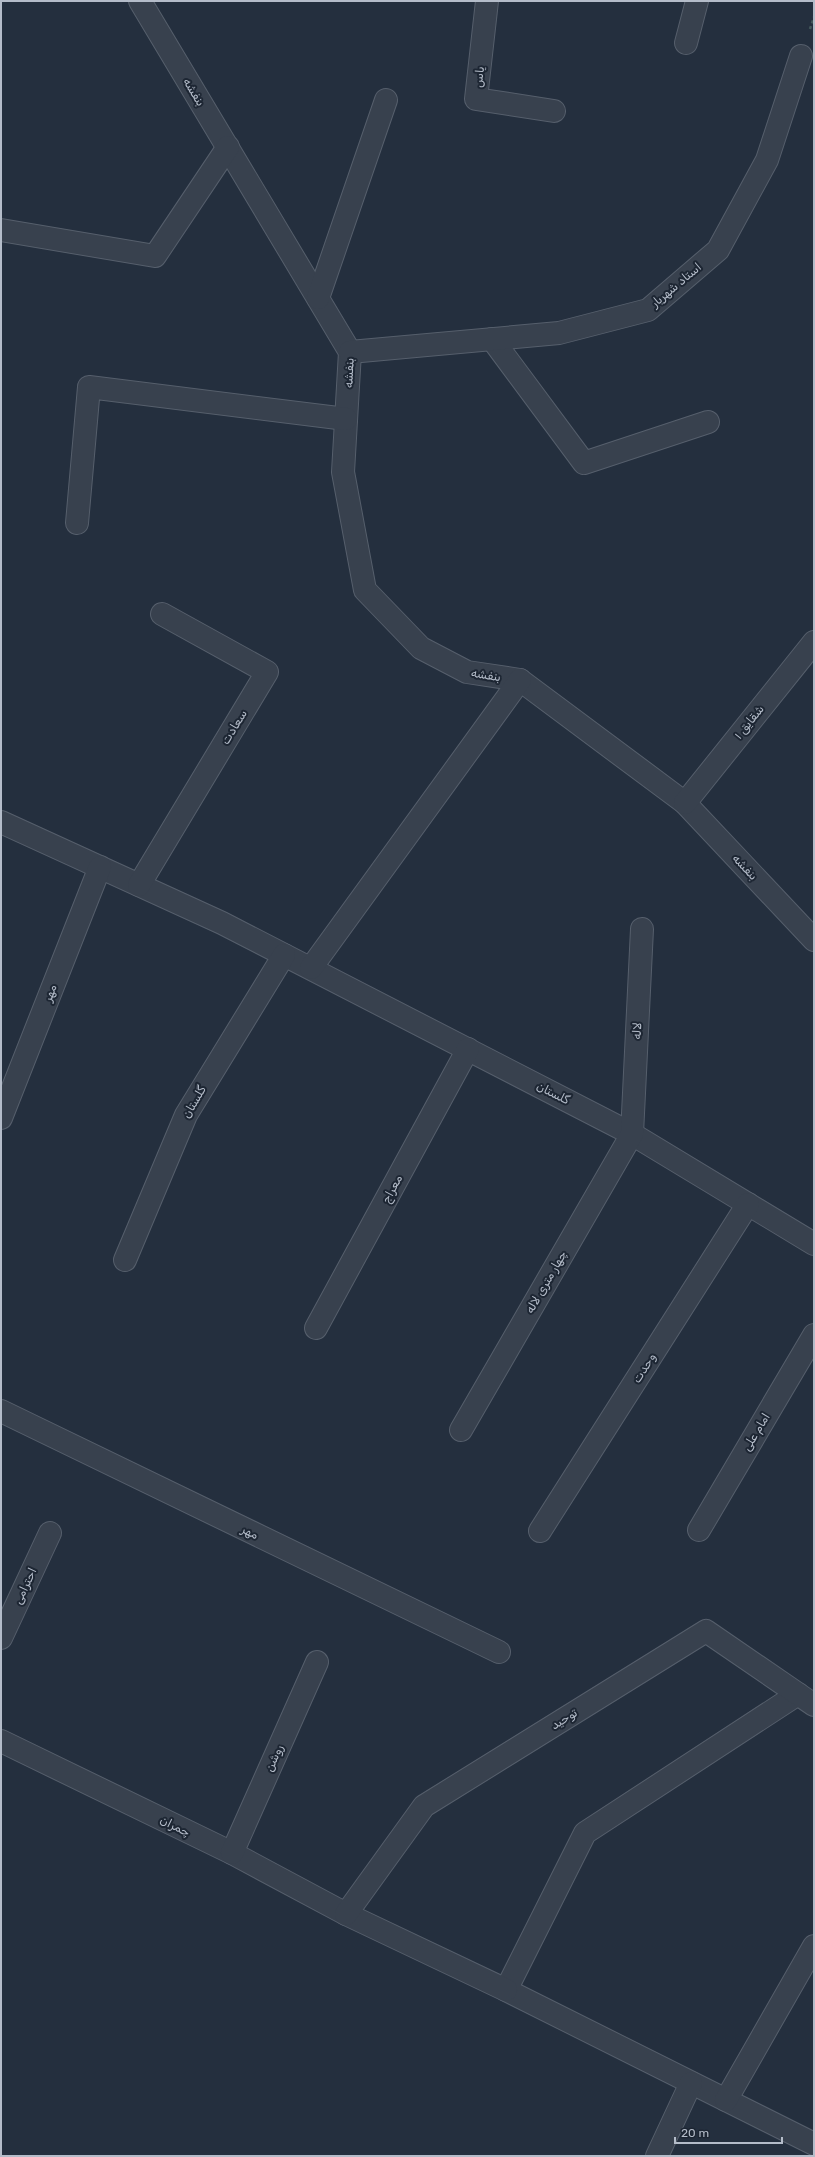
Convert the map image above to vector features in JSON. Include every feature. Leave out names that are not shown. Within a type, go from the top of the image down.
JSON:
[{"type":"street","name":"بنفشه","points":[[140,1],[350,352],[343,472],[365,590],[421,648],[467,672],[520,680],[685,803],[814,940]]},
{"type":"street","name":"یاس","points":[[487,1],[476,99],[554,111]]},
{"type":"street","points":[[686,43],[696,1]]},
{"type":"street","name":"استاد شهریار","points":[[350,352],[559,333],[648,310],[718,250],[767,160],[801,56]]},
{"type":"street","points":[[318,298],[386,100]]},
{"type":"street","points":[[1,230],[155,256],[228,147]]},
{"type":"street","points":[[492,339],[584,463],[708,422]]},
{"type":"street","points":[[77,523],[89,386],[346,419]]},
{"type":"street","name":"سعادت","points":[[139,885],[267,672],[162,614]]},
{"type":"street","name":"شقایق ۱","points":[[685,803],[814,642]]},
{"type":"street","name":"بنفشه","points":[[311,968],[520,680]]},
{"type":"street","name":"گلستان","points":[[1,822],[222,923],[632,1134],[814,1244]]},
{"type":"street","name":"مهر","points":[[1,1118],[100,867]]},
{"type":"street","name":"لاله","points":[[632,1134],[642,929]]},
{"type":"street","name":"گلستان","points":[[124,1260],[186,1115],[284,955]]},
{"type":"street","name":"معراج","points":[[316,1328],[468,1049]]},
{"type":"street","name":"چهار متری لاله","points":[[461,1430],[632,1134]]},
{"type":"street","name":"وحدت","points":[[540,1531],[748,1204]]},
{"type":"street","name":"امام علی","points":[[699,1530],[814,1335]]},
{"type":"street","name":"مهر","points":[[1,1411],[499,1652]]},
{"type":"street","name":"احترامی","points":[[1,1638],[50,1532]]},
{"type":"street","name":"توحید","points":[[346,1914],[424,1806],[706,1631],[806,1700]]},
{"type":"street","name":"روشن","points":[[232,1853],[317,1662]]},
{"type":"street","points":[[506,1990],[585,1833],[806,1700]]},
{"type":"street","name":"چمران","points":[[1,1741],[232,1853],[346,1914],[506,1990],[814,2144]]},
{"type":"street","points":[[726,2100],[814,1946]]},
{"type":"street","points":[[657,2156],[691,2083]]}]
